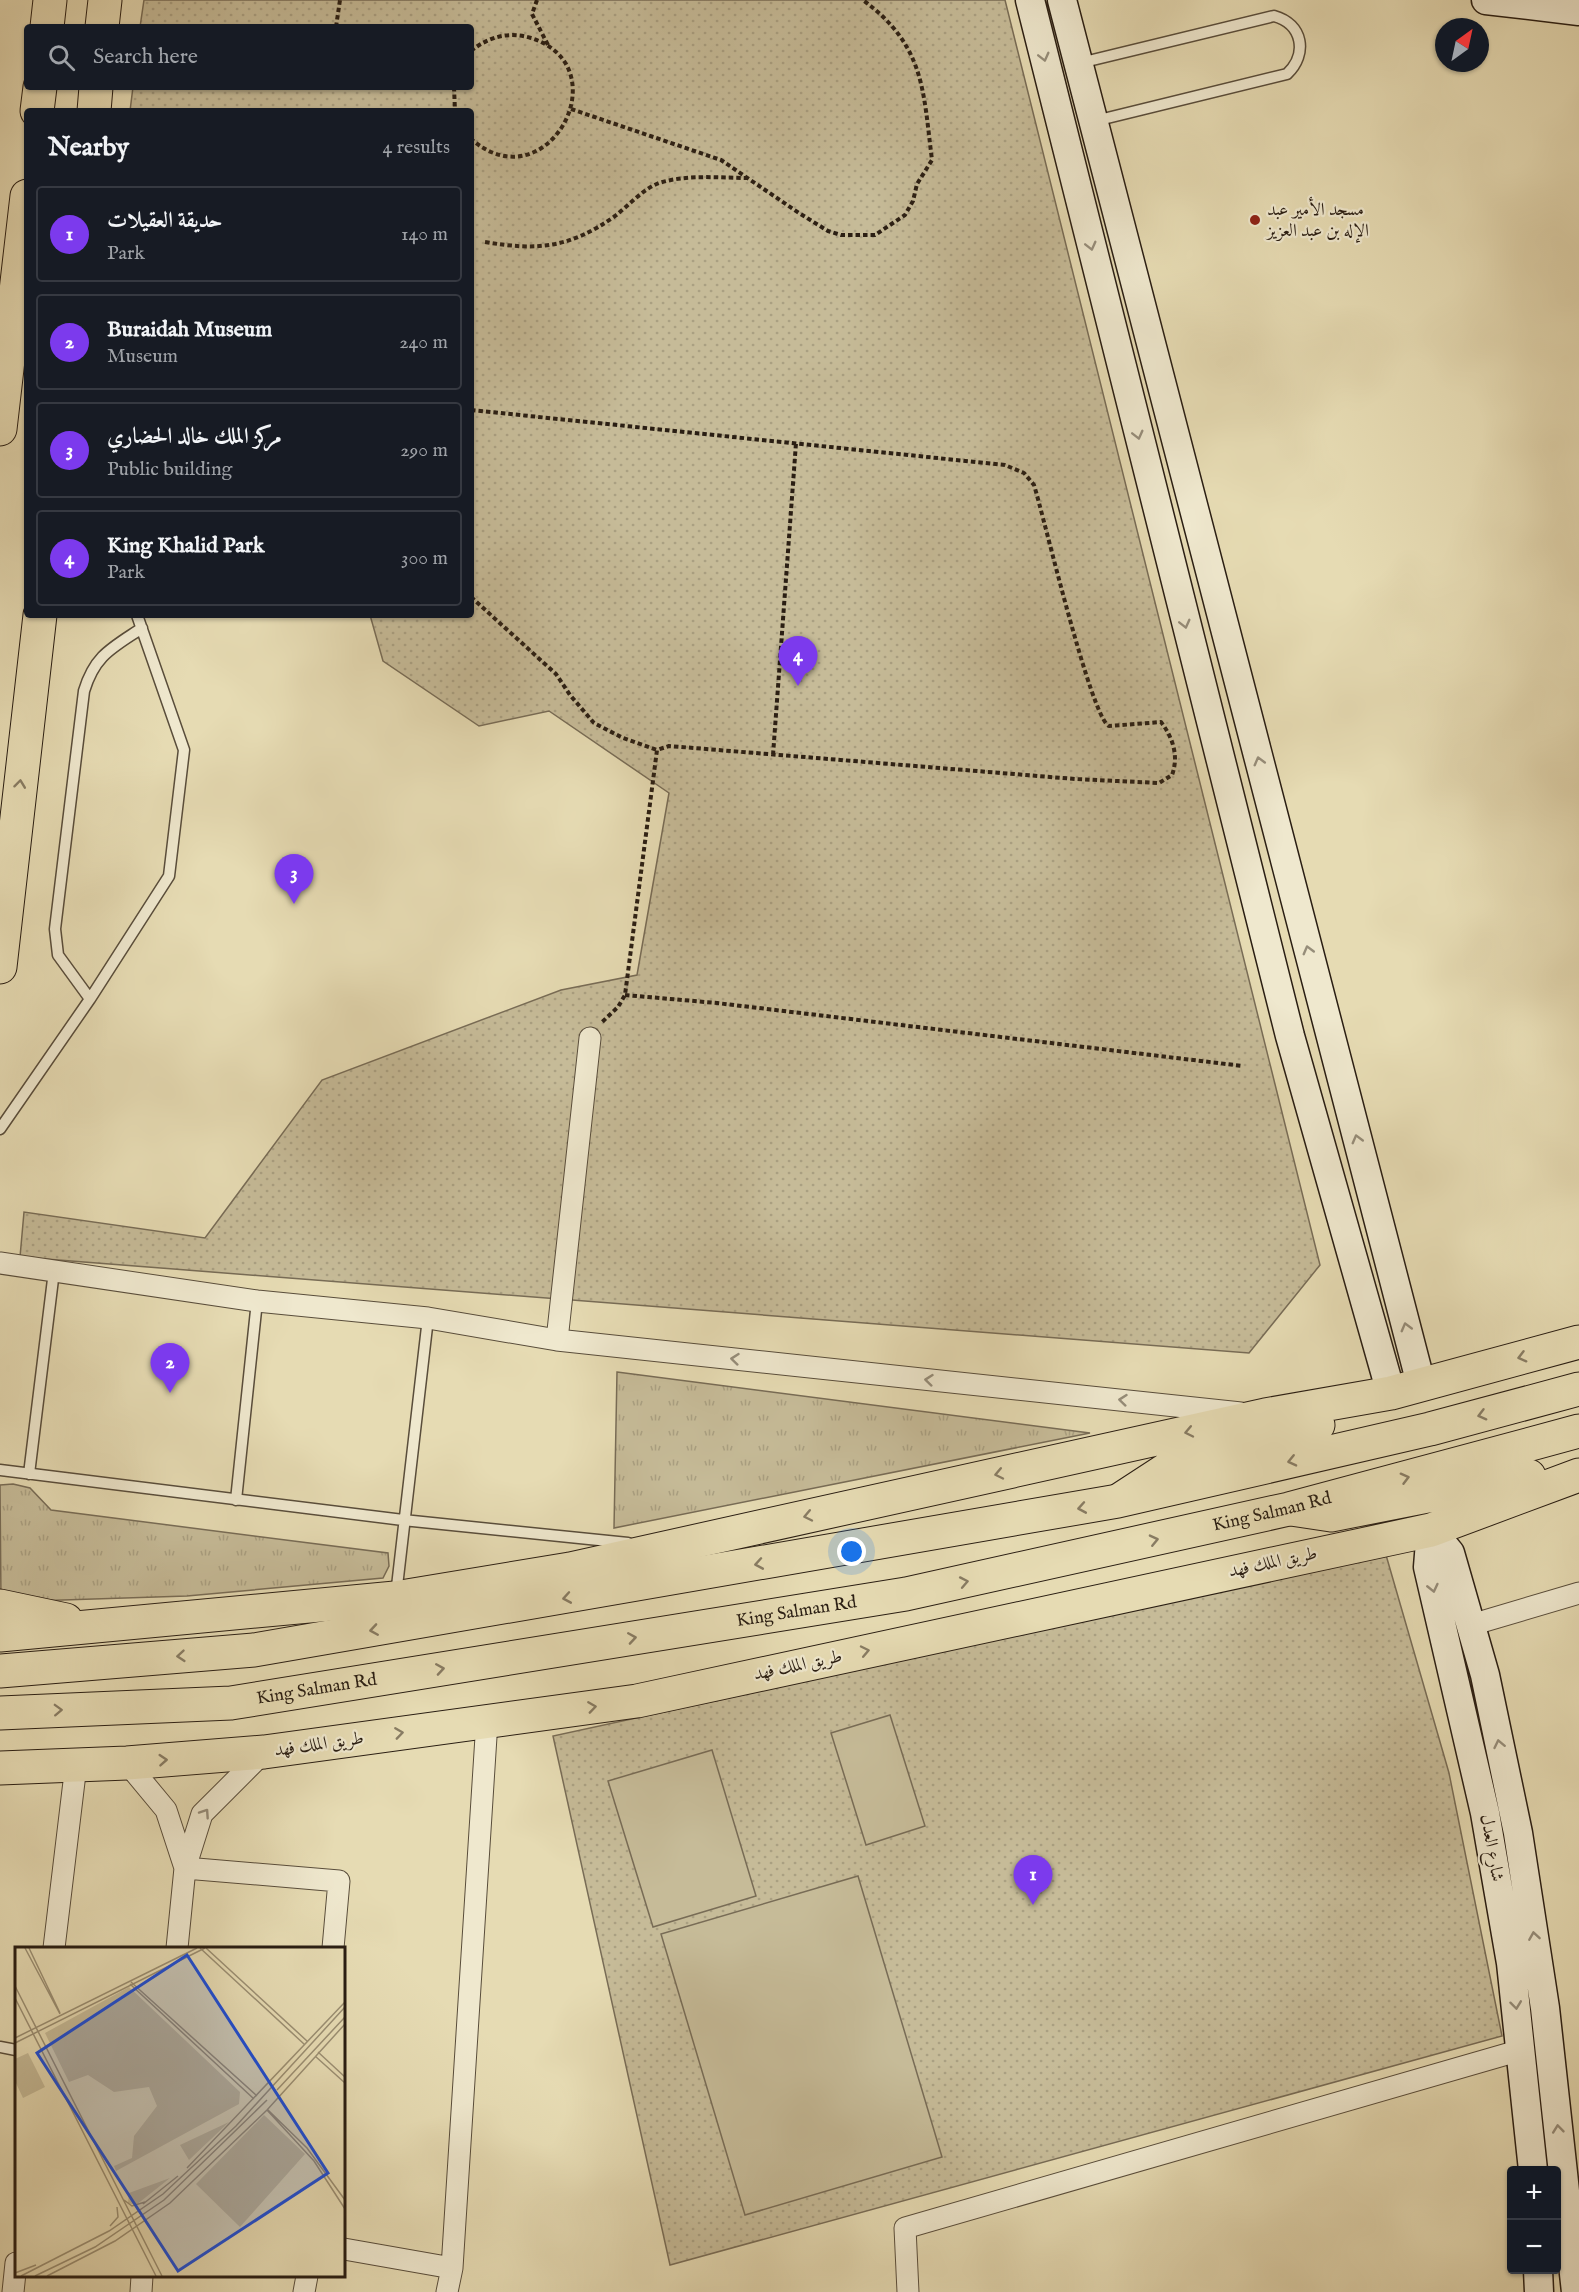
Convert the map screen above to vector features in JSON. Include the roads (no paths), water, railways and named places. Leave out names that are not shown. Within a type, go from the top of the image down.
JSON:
[{"type":"main road","points":[[46,24],[50,0]]},
{"type":"main road","points":[[102,24],[105,0]]},
{"type":"main road","points":[[37,108],[40,90]]},
{"type":"main road","points":[[94,108],[96,90]]},
{"type":"main road","points":[[0,429],[24,222]]},
{"type":"main road","points":[[0,967],[40,618]]},
{"type":"main road","points":[[0,1635],[48,1633],[395,1598],[570,1569],[1265,1415],[1406,1389],[1579,1342]]},
{"type":"main road","points":[[1118,1501],[1167,1469],[1350,1416],[1406,1389]]},
{"type":"main road","points":[[0,1671],[254,1650],[1118,1501],[1430,1429],[1579,1389]]},
{"type":"main road","name":"King Salman Rd","points":[[0,1713],[231,1703],[906,1594],[1289,1509],[1579,1431]]},
{"type":"main road","points":[[1289,1509],[1330,1515],[1532,1476],[1577,1476]]},
{"type":"main road","name":"طريق الملك فهد","points":[[0,1768],[127,1763],[264,1752],[638,1701],[1431,1530],[1577,1476]]},
{"type":"main road","points":[[0,1606],[100,1628]]},
{"type":"main road","points":[[0,1643],[48,1633]]},
{"type":"main road","points":[[0,1751],[76,1765]]},
{"type":"main road","points":[[0,1780],[76,1765]]},
{"type":"street","points":[[1030,0],[1290,1036],[1406,1389]]},
{"type":"street","points":[[1062,0],[1406,1389]]},
{"type":"street","points":[[1486,0],[1579,11]]},
{"type":"street","points":[[557,1340],[590,1038]]},
{"type":"street","points":[[0,1263],[257,1301],[428,1318],[557,1340],[1265,1415]]},
{"type":"street","points":[[1431,1530],[1450,1553],[1471,1625],[1485,1675],[1518,1833],[1545,2008],[1576,2292]]},
{"type":"street","name":"شارع العدل","points":[[1431,1530],[1428,1567],[1485,1814],[1510,1963],[1533,2166]]},
{"type":"street","points":[[1471,1625],[1579,1593]]},
{"type":"street","points":[[447,2292],[452,2268],[487,1721]]},
{"type":"street","points":[[177,1947],[185,1868],[202,1814],[264,1752]]},
{"type":"street","points":[[127,1763],[166,1810],[185,1868]]},
{"type":"street","points":[[54,1947],[76,1765]]},
{"type":"street","points":[[185,1868],[339,1881],[333,1947]]},
{"type":"street","points":[[908,2292],[905,2228],[1521,2050]]},
{"type":"street","points":[[345,2249],[452,2268]]},
{"type":"street","points":[[13,2292],[15,2273]]},
{"type":"street","points":[[1538,2274],[1539,2292]]},
{"type":"street","points":[[141,2292],[142,2277]]},
{"type":"street","points":[[304,2292],[307,2277]]},
{"type":"lane","points":[[1078,63],[1274,16],[1285,19],[1299,35],[1299,57],[1287,74],[1092,122]]},
{"type":"lane","points":[[0,1129],[90,999],[169,876],[184,750],[138,618]]},
{"type":"lane","points":[[90,999],[58,955],[55,929],[84,691],[90,672],[97,660],[142,628]]},
{"type":"lane","points":[[29,1474],[54,1271]]},
{"type":"lane","points":[[236,1500],[257,1301]]},
{"type":"lane","points":[[395,1598],[428,1318]]},
{"type":"lane","points":[[0,1470],[403,1520],[668,1547]]},
{"type":"lane","points":[[0,2047],[15,2050]]},
{"type":"place","name":"مسجد الأمير عبد الإله بن عبد العزيز","points":[[1255,220]]},
{"type":"place","name":"King Khalid Park","points":[[798,686]]},
{"type":"place","name":"مركز الملك خالد الحضاري","points":[[294,904]]},
{"type":"place","name":"Buraidah Museum","points":[[170,1393]]},
{"type":"place","name":"حديقة العقيلات","points":[[1033,1905]]}]
